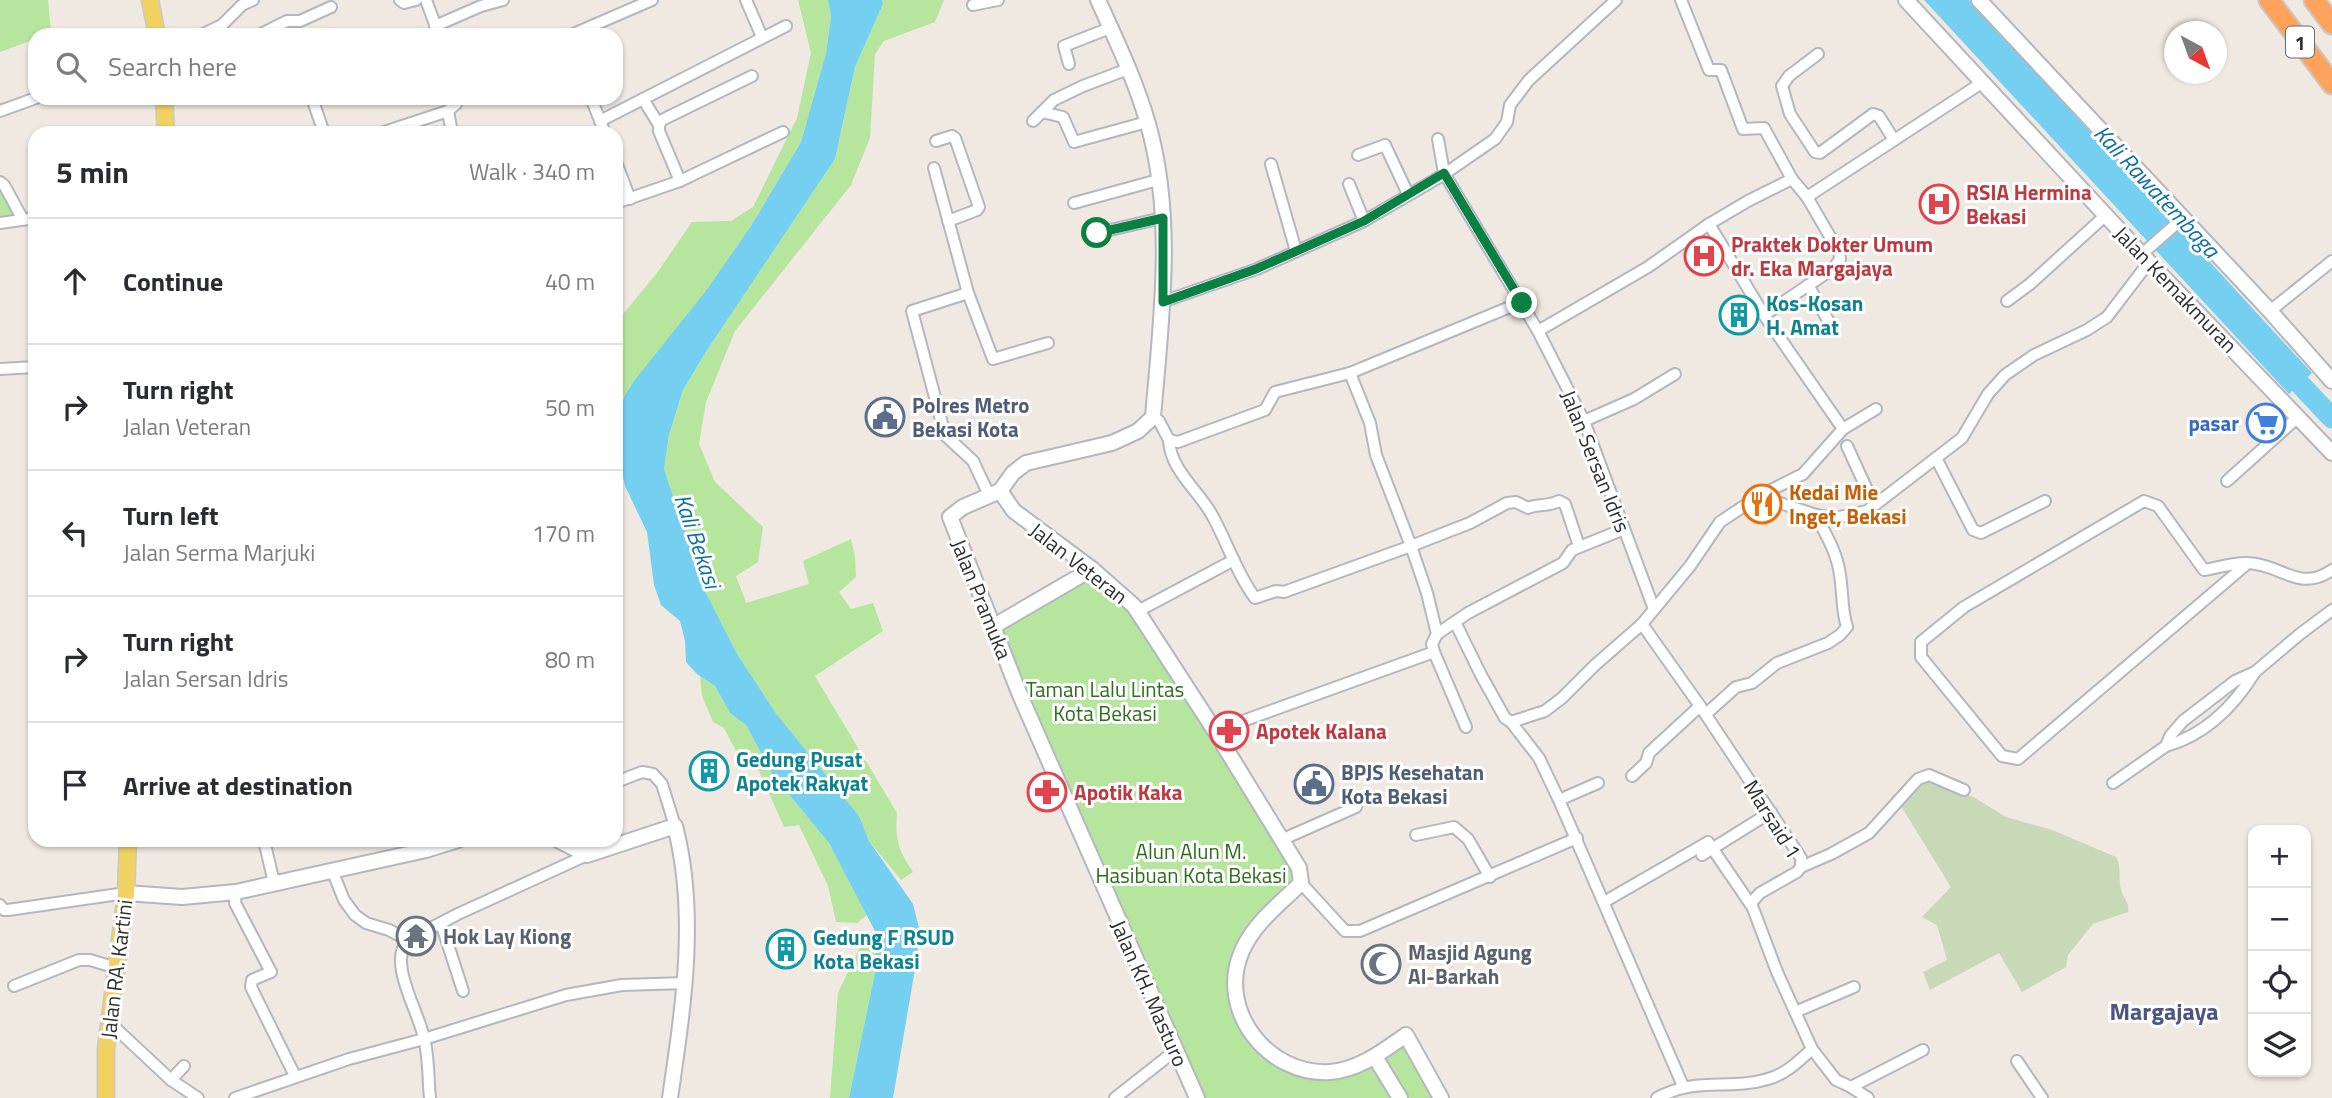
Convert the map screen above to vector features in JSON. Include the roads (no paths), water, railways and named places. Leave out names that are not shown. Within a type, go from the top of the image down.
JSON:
[{"type":"highway","name":"1","points":[[2269,0],[2332,84]]},
{"type":"highway","name":"1","points":[[2314,0],[2332,24]]},
{"type":"main road","points":[[150,0],[156,28]]},
{"type":"main road","points":[[164,105],[166,126]]},
{"type":"main road","name":"Jalan RA. Kartini","points":[[106,1098],[109,1022],[126,893],[128,847]]},
{"type":"street","points":[[216,28],[242,5],[253,0]]},
{"type":"street","points":[[400,0],[404,3],[416,0]]},
{"type":"street","points":[[426,0],[436,28]]},
{"type":"street","points":[[442,28],[481,6],[503,0]]},
{"type":"street","points":[[587,28],[652,0]]},
{"type":"street","points":[[746,0],[762,37]]},
{"type":"street","points":[[973,5],[998,0]]},
{"type":"street","points":[[968,293],[912,311],[945,435],[973,461],[995,493],[1026,463],[1112,443],[1138,431],[1153,416],[1163,302],[1163,218],[1158,180],[1147,122],[1128,69],[1098,0]]},
{"type":"street","points":[[1163,302],[1256,269],[1364,221],[1429,184],[1495,139],[1507,122],[1510,105],[1529,80],[1616,0]]},
{"type":"street","points":[[1681,0],[1709,70],[1721,70],[1743,129],[1764,128],[1792,179],[1807,197],[1839,251],[1840,258],[1835,268],[1764,315]]},
{"type":"street","name":"Jalan Kemakmuran","points":[[1906,0],[2332,453]]},
{"type":"street","points":[[1979,0],[2179,220],[2270,311],[2332,381]]},
{"type":"street","points":[[273,28],[287,21],[300,21],[331,6]]},
{"type":"street","points":[[600,121],[786,26]]},
{"type":"street","points":[[1069,64],[1065,45],[1110,28]]},
{"type":"street","points":[[1818,54],[1789,76],[1782,86],[1790,114],[1815,152],[1821,153],[1831,147],[1873,114],[1879,116],[1894,140]]},
{"type":"street","points":[[1033,121],[1054,100],[1128,69]]},
{"type":"street","points":[[659,125],[667,116],[752,76]]},
{"type":"street","points":[[1807,197],[1983,82]]},
{"type":"street","points":[[643,99],[659,125],[659,131],[680,181]]},
{"type":"street","points":[[0,111],[28,101]]},
{"type":"street","points":[[314,105],[322,126]]},
{"type":"street","points":[[399,126],[452,105]]},
{"type":"street","points":[[452,126],[454,105]]},
{"type":"street","points":[[594,105],[602,126]]},
{"type":"street","points":[[1042,112],[1063,117],[1074,142],[1147,122]]},
{"type":"street","points":[[623,201],[680,181],[783,132]]},
{"type":"street","points":[[936,141],[952,136],[954,138],[979,207],[948,221]]},
{"type":"street","points":[[1438,139],[1444,173]]},
{"type":"street","points":[[1358,155],[1385,145],[1408,194]]},
{"type":"street","points":[[1271,164],[1296,251]]},
{"type":"street","points":[[934,168],[968,293],[993,359],[1048,342]]},
{"type":"street","name":"Jalan Sersan Idris","points":[[1444,173],[1538,331],[1584,421],[1654,609]]},
{"type":"street","points":[[1538,331],[1648,267],[1709,224],[1792,179]]},
{"type":"street","points":[[623,180],[630,199]]},
{"type":"street","points":[[1074,203],[1158,180]]},
{"type":"street","points":[[0,182],[22,218]]},
{"type":"street","points":[[1349,184],[1364,221]]},
{"type":"street","points":[[2007,301],[2030,284],[2106,215]]},
{"type":"street","points":[[0,223],[28,218]]},
{"type":"street","points":[[1097,233],[1163,218]]},
{"type":"street","points":[[1759,496],[1815,515],[1835,518],[1867,511],[1968,431],[1988,394],[2005,375],[2034,355],[2087,330],[2107,317],[2146,255],[2179,220]]},
{"type":"street","points":[[1709,224],[1764,315],[1843,429]]},
{"type":"street","points":[[2270,311],[2332,261]]},
{"type":"street","points":[[1808,285],[1829,322]]},
{"type":"street","points":[[1169,440],[1178,442],[1257,414],[1265,410],[1275,392],[1350,373],[1522,303]]},
{"type":"street","points":[[0,369],[28,367]]},
{"type":"street","points":[[1350,373],[1370,423],[1376,455],[1427,593],[1437,634]]},
{"type":"street","points":[[1584,421],[1634,399],[1675,374]]},
{"type":"street","points":[[1511,722],[1545,711],[1642,624],[1689,566],[1720,522],[1759,496],[1803,474],[1843,429],[1876,409]]},
{"type":"street","points":[[1153,416],[1159,421],[1169,440],[1180,470],[1212,514],[1257,599],[1276,591],[1284,592],[1411,546],[1470,523],[1507,503],[1516,502],[1528,508],[1536,504],[1550,506],[1559,501],[1565,504],[1580,546]]},
{"type":"street","points":[[2227,481],[2298,416]]},
{"type":"street","points":[[1847,446],[1874,505]]},
{"type":"street","points":[[1936,458],[1977,533],[2045,501]]},
{"type":"street","name":"Jalan Veteran","points":[[995,493],[1014,511],[1092,569],[1138,611],[1298,868],[1301,883]]},
{"type":"street","name":"Jalan Pramuka","points":[[995,493],[962,507],[950,517],[1020,695]]},
{"type":"street","points":[[2248,563],[2018,759],[2002,756],[1921,657],[1921,642],[1964,607],[2144,501],[2158,506],[2204,570],[2248,563],[2267,566],[2294,578],[2310,580],[2324,576],[2332,570]]},
{"type":"street","points":[[1632,776],[1646,763],[1649,753],[1736,687],[1752,683],[1777,663],[1828,643],[1847,627],[1842,609],[1842,587],[1837,561],[1815,515]]},
{"type":"street","points":[[1466,727],[1434,652],[1432,644],[1437,634],[1563,563],[1572,550],[1624,529]]},
{"type":"street","points":[[1138,611],[1234,560]]},
{"type":"street","points":[[994,626],[1092,569]]},
{"type":"street","points":[[2166,746],[2170,736],[2183,721],[2235,681],[2255,672],[2332,610]]},
{"type":"street","points":[[1455,622],[1505,718],[1539,758],[1577,838],[1683,1086]]},
{"type":"street","name":"Marsaid 1","points":[[1642,624],[1703,710],[1801,858],[1801,866],[1797,872],[1760,893],[1751,905]]},
{"type":"street","points":[[1215,731],[1434,652]]},
{"type":"street","points":[[2113,783],[2166,746],[2188,738],[2219,717],[2242,694],[2255,672]]},
{"type":"street","name":"Jalan KH. Masturo","points":[[1020,695],[1176,1051],[1193,1096]]},
{"type":"street","points":[[623,779],[642,772],[653,774],[662,784],[683,862],[687,908],[685,983],[670,1098]]},
{"type":"street","points":[[1801,866],[1831,854],[1869,832],[1918,779],[1929,775],[1964,790]]},
{"type":"street","points":[[1559,800],[1598,783]]},
{"type":"street","points":[[1281,840],[1356,807]]},
{"type":"street","points":[[1702,855],[1771,812]]},
{"type":"street","points":[[623,843],[675,826]]},
{"type":"street","points":[[1416,835],[1454,827],[1468,839],[1490,877]]},
{"type":"street","points":[[1441,1098],[1406,1035],[1361,1065],[1331,1072],[1308,1071],[1285,1063],[1265,1050],[1250,1033],[1241,1015],[1236,991],[1237,970],[1242,952],[1255,928],[1301,883],[1345,931],[1350,933],[1490,877],[1577,838]]},
{"type":"street","points":[[1604,902],[1708,842],[1751,905],[1812,1049],[1836,1080],[1868,1098]]},
{"type":"street","points":[[266,847],[274,883]]},
{"type":"street","points":[[2,907],[126,893],[182,897],[236,892],[417,847]]},
{"type":"street","points":[[572,847],[587,855]]},
{"type":"street","points":[[430,1098],[425,1039],[400,965],[400,952],[408,940],[587,855],[611,847]]},
{"type":"street","points":[[332,870],[344,900],[355,915],[366,923],[389,930],[408,940]]},
{"type":"street","points":[[236,892],[235,903],[271,972],[252,980],[251,987],[295,1076]]},
{"type":"street","points":[[441,923],[463,991]]},
{"type":"street","points":[[14,986],[79,960],[117,968]]},
{"type":"street","points":[[235,1098],[349,1059],[425,1039],[566,995],[622,985],[685,983]]},
{"type":"street","points":[[1796,1012],[1854,987]]},
{"type":"street","points":[[109,1022],[171,1080],[198,1098]]},
{"type":"street","points":[[1657,1098],[1683,1086],[1768,1079],[1787,1070],[1812,1049]]},
{"type":"street","points":[[1851,1087],[1923,1050]]},
{"type":"street","points":[[1115,1098],[1176,1051]]},
{"type":"street","points":[[1375,1057],[1400,1098]]},
{"type":"street","points":[[2017,1061],[2042,1098]]},
{"type":"street","points":[[171,1080],[184,1066]]},
{"type":"water","points":[[828,0],[882,0],[883,4],[855,67],[835,159],[683,390],[669,435],[664,469],[705,591],[736,652],[775,712],[859,816],[869,841],[913,904],[919,928],[917,957],[893,1098],[849,1098],[876,968],[875,931],[829,843],[773,775],[746,725],[730,713],[715,686],[697,674],[686,662],[680,621],[661,605],[654,585],[647,532],[623,476],[624,397],[705,292],[751,226],[801,142],[826,53],[831,17]]},
{"type":"water","points":[[1924,0],[1969,0],[2312,373],[2289,394]]},
{"type":"waterway","name":"Kali Rawatembaga","points":[[2281,364],[2332,418]]},
{"type":"place","name":"RSIA Hermina Bekasi","points":[[1939,204]]},
{"type":"place","name":"Praktek Dokter Umum dr. Eka Margajaya","points":[[1704,256]]},
{"type":"place","name":"Kos-Kosan H. Amat","points":[[1739,315]]},
{"type":"place","name":"Polres Metro Bekasi Kota","points":[[885,417]]},
{"type":"place","name":"pasar","points":[[2266,423]]},
{"type":"place","name":"Kedai Mie Inget, Bekasi","points":[[1762,504]]},
{"type":"place","name":"Apotek Kalana","points":[[1229,731]]},
{"type":"place","name":"Gedung Pusat Apotek Rakyat","points":[[709,771]]},
{"type":"place","name":"BPJS Kesehatan Kota Bekasi","points":[[1314,784]]},
{"type":"place","name":"Apotik Kaka","points":[[1047,792]]},
{"type":"place","name":"Hok Lay Kiong","points":[[416,936]]},
{"type":"place","name":"Gedung F RSUD Kota Bekasi","points":[[786,949]]},
{"type":"place","name":"Masjid Agung Al-Barkah","points":[[1381,964]]},
{"type":"district","name":"Margajaya","points":[[2164,1011]]},
{"type":"water label","name":"Kali Bekasi","points":[[698,541]]},
{"type":"park label","name":"Taman Lalu Lintas Kota Bekasi","points":[[1105,701]]},
{"type":"park label","name":"Alun Alun M. Hasibuan Kota Bekasi","points":[[1191,863]]}]
